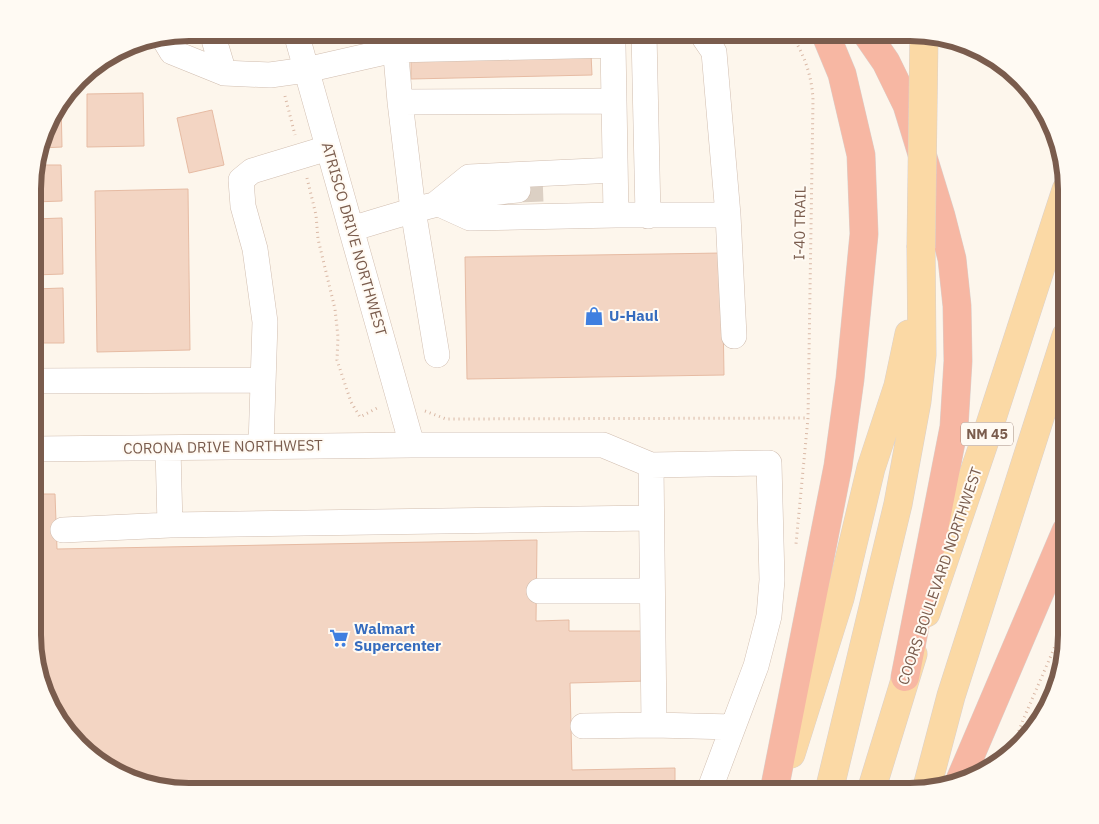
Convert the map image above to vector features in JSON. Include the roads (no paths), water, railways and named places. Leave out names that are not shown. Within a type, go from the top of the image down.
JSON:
[{"type":"highway","points":[[776,783],[838,466],[850,379],[864,234],[861,154],[842,74],[829,42]]},
{"type":"highway","points":[[872,42],[886,62],[907,105],[941,216],[952,259],[957,306],[958,361],[954,427],[904,678]]},
{"type":"highway","points":[[963,772],[1057,551]]},
{"type":"highway","points":[[985,762],[991,744],[993,701]]},
{"type":"main road","points":[[831,783],[898,504],[917,401],[922,355],[921,248],[924,43]]},
{"type":"main road","name":"COORS BOULEVARD NORTHWEST","points":[[874,783],[904,678],[984,443],[1058,215]]},
{"type":"main road","points":[[782,783],[840,598],[871,468],[898,386],[921,279]]},
{"type":"main road","name":"NM 45","points":[[929,781],[951,696],[1058,362]]},
{"type":"street","points":[[215,42],[224,73]]},
{"type":"street","name":"ATRISCO DRIVE NORTHWEST","points":[[299,42],[412,445]]},
{"type":"street","points":[[167,43],[172,52],[224,73],[270,76],[306,70],[391,42]]},
{"type":"street","points":[[394,42],[413,210],[437,355]]},
{"type":"street","points":[[613,42],[616,215]]},
{"type":"street","points":[[644,42],[648,216]]},
{"type":"street","points":[[707,42],[714,52],[728,215],[734,336]]},
{"type":"street","points":[[400,102],[614,101]]},
{"type":"street","points":[[261,446],[264,322],[255,249],[243,206],[241,180],[252,171],[328,148]]},
{"type":"street","points":[[437,203],[469,177],[615,179]]},
{"type":"street","points":[[545,189],[615,179]]},
{"type":"street","points":[[351,228],[437,203],[494,192],[518,190]]},
{"type":"street","points":[[437,203],[470,218],[728,215]]},
{"type":"street","points":[[41,381],[263,380]]},
{"type":"street","name":"CORONA DRIVE NORTHWEST","points":[[42,449],[603,445],[651,465]]},
{"type":"street","points":[[168,448],[170,525]]},
{"type":"street","points":[[654,725],[651,465],[768,463],[772,580],[769,616],[756,666],[712,783]]},
{"type":"street","points":[[62,530],[170,525],[651,518]]},
{"type":"street","points":[[539,591],[652,591]]},
{"type":"street","points":[[583,726],[733,727]]},
{"type":"tunnel","points":[[518,190],[545,189]]},
{"type":"place","name":"U-Haul","points":[[594,316]]},
{"type":"place","name":"Walmart Supercenter","points":[[339,638]]}]
